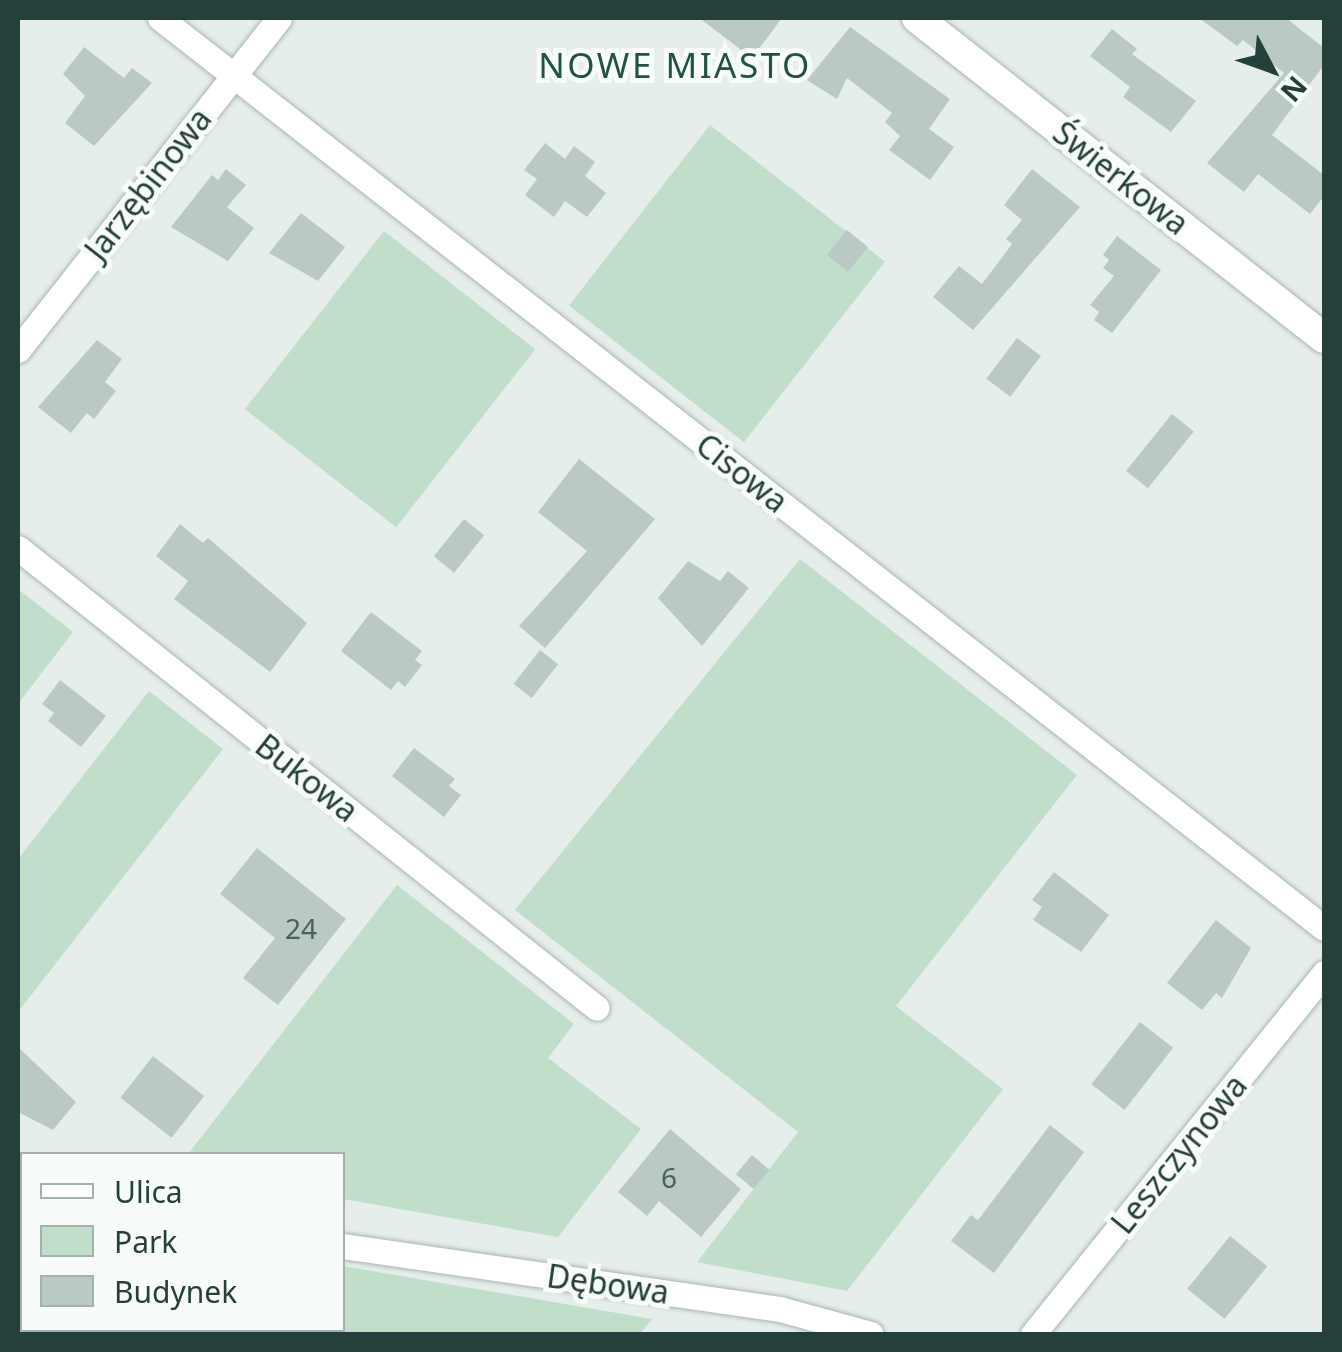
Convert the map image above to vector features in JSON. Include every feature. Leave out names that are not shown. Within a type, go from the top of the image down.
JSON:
[{"type":"street","name":"Cisowa","points":[[160,18],[1324,928]]},
{"type":"street","name":"Jarzębinowa","points":[[18,350],[279,18]]},
{"type":"street","name":"Świerkowa","points":[[917,18],[1324,338]]},
{"type":"street","name":"Bukowa","points":[[18,548],[597,1008]]},
{"type":"street","name":"Leszczynowa","points":[[1034,1334],[1324,973]]},
{"type":"street","name":"Dębowa","points":[[345,1246],[780,1309],[871,1334]]},
{"type":"green space","points":[[710,125],[885,262],[744,442],[569,305]]},
{"type":"green space","points":[[384,231],[535,349],[396,527],[245,409]]},
{"type":"green space","points":[[800,559],[1077,775],[896,1006],[1003,1089],[847,1291],[697,1262],[798,1132],[515,910]]},
{"type":"green space","points":[[18,589],[73,632],[18,704]]},
{"type":"green space","points":[[149,691],[223,749],[18,1012],[18,859]]},
{"type":"green space","points":[[397,885],[574,1024],[548,1058],[641,1129],[558,1237],[345,1199],[345,1152],[190,1152]]},
{"type":"green space","points":[[345,1266],[652,1319],[640,1334],[183,1334],[345,1332]]},
{"type":"building","points":[[699,18],[782,18],[752,58]]},
{"type":"building","points":[[1199,18],[1286,18],[1324,48],[1324,65],[1272,135],[1324,175],[1324,196],[1310,214],[1258,174],[1244,192],[1207,163],[1284,73],[1243,40],[1237,46]]},
{"type":"building","points":[[850,27],[950,99],[929,129],[954,147],[930,180],[889,150],[900,136],[885,122],[892,113],[847,78],[837,99],[807,80]]},
{"type":"building","points":[[1112,29],[1137,49],[1132,54],[1196,101],[1171,132],[1123,97],[1130,87],[1090,56]]},
{"type":"building","points":[[84,47],[124,78],[132,68],[152,83],[94,146],[65,123],[85,96],[63,74]]},
{"type":"building","points":[[545,143],[565,159],[574,146],[595,162],[585,176],[606,193],[587,217],[565,201],[554,217],[525,195],[537,179],[524,170]]},
{"type":"building","points":[[226,169],[246,185],[227,207],[254,228],[228,261],[171,227],[212,175],[218,180]]},
{"type":"building","points":[[1032,169],[1080,207],[973,330],[933,297],[959,266],[982,284],[1012,244],[1006,239],[1022,220],[1004,205]]},
{"type":"building","points":[[301,213],[345,247],[318,281],[269,253]]},
{"type":"building","points":[[847,230],[868,247],[848,272],[827,255]]},
{"type":"building","points":[[1117,236],[1161,270],[1112,333],[1094,320],[1099,312],[1090,305],[1114,276],[1103,268],[1109,260],[1103,255]]},
{"type":"building","points":[[1017,338],[1041,356],[1010,397],[986,379]]},
{"type":"building","points":[[97,340],[122,359],[105,382],[116,391],[94,419],[87,413],[71,433],[38,407]]},
{"type":"building","points":[[1172,414],[1194,432],[1148,488],[1126,471]]},
{"type":"building","points":[[579,459],[655,519],[545,648],[519,626],[587,551],[538,512]]},
{"type":"building","points":[[464,519],[484,535],[454,573],[434,556]]},
{"type":"building","points":[[180,524],[203,543],[208,538],[307,623],[270,672],[174,599],[188,581],[156,556]]},
{"type":"building","points":[[688,561],[720,581],[728,571],[749,588],[702,646],[658,598]]},
{"type":"building","points":[[371,612],[422,651],[415,660],[422,665],[405,687],[398,681],[391,690],[341,651]]},
{"type":"building","points":[[540,650],[558,664],[532,698],[514,684]]},
{"type":"building","points":[[60,680],[106,716],[81,747],[48,721],[54,713],[42,704]]},
{"type":"building","points":[[414,748],[455,779],[449,786],[461,795],[444,817],[392,776]]},
{"type":"building","points":[[257,848],[346,919],[278,1005],[243,978],[275,938],[220,894]]},
{"type":"building","points":[[1054,872],[1109,915],[1081,952],[1033,920],[1042,907],[1032,900]]},
{"type":"building","points":[[1216,920],[1251,948],[1222,998],[1216,993],[1202,1010],[1167,983]]},
{"type":"building","points":[[1140,1022],[1173,1048],[1124,1110],[1091,1084]]},
{"type":"building","points":[[18,1047],[76,1102],[53,1130],[18,1112]]},
{"type":"building","points":[[153,1056],[204,1096],[172,1138],[120,1098]]},
{"type":"building","points":[[1050,1125],[1084,1152],[994,1273],[951,1241],[971,1215],[978,1220]]},
{"type":"building","points":[[670,1129],[741,1189],[701,1237],[659,1201],[647,1216],[618,1192]]},
{"type":"building","points":[[752,1155],[770,1170],[754,1189],[736,1174]]},
{"type":"building","points":[[1230,1236],[1267,1266],[1225,1319],[1187,1289]]},
{"type":"district","name":"NOWE MIASTO","points":[[675,65]]}]
